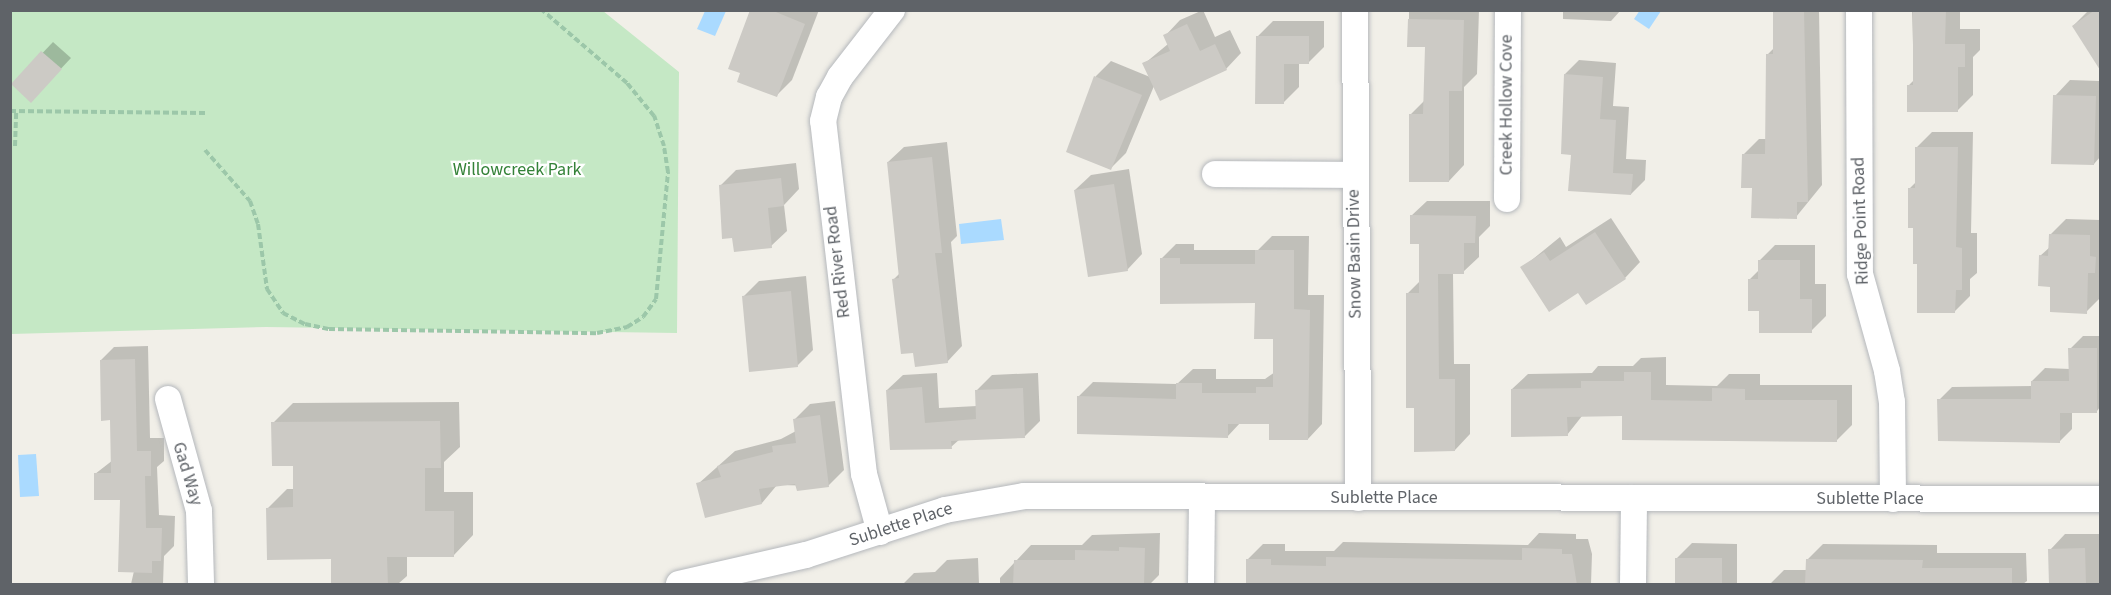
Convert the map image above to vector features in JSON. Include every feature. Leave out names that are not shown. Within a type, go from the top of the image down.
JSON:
[{"type":"street","name":"Red River Road","points":[[880,532],[864,474],[823,121],[829,97],[840,77],[892,10]]},
{"type":"street","name":"Snow Basin Drive","points":[[1355,10],[1354,176],[1358,498]]},
{"type":"street","name":"Creek Hollow Cove","points":[[1507,199],[1508,10]]},
{"type":"street","name":"Ridge Point Road","points":[[1859,10],[1860,274],[1887,371],[1892,402],[1893,499]]},
{"type":"street","points":[[1215,174],[1354,176]]},
{"type":"street","name":"Gad Way","points":[[168,399],[199,511],[201,585]]},
{"type":"street","name":"Sublette Place","points":[[679,585],[774,573],[880,532],[945,510],[1014,497],[2100,499]]},
{"type":"street","points":[[1201,585],[1202,498]]},
{"type":"street","points":[[1634,498],[1634,585]]},
{"type":"path","points":[[206,150],[250,201],[258,224],[267,289],[283,313],[305,324],[329,329],[597,333],[627,327],[643,317],[656,299],[668,172],[664,146],[654,116],[627,83],[542,10]]},
{"type":"path","points":[[15,146],[13,111],[206,113]]},
{"type":"green space","name":"Willowcreek Park","points":[[10,11],[603,11],[679,72],[677,333],[266,327],[11,334]]},
{"type":"water","points":[[1640,10],[1661,10],[1649,29],[1634,19]]},
{"type":"water","points":[[705,11],[726,11],[715,36],[697,29]]},
{"type":"water","points":[[1001,219],[1004,240],[961,244],[959,224]]},
{"type":"water","points":[[36,454],[39,496],[20,497],[18,455]]},
{"type":"building","points":[[750,10],[771,10],[805,24],[777,97],[737,82],[740,73],[728,69]]},
{"type":"building","points":[[1773,10],[1804,10],[1808,202],[1797,202],[1797,219],[1751,218],[1752,188],[1741,188],[1742,154],[1765,154],[1766,54],[1773,54]]},
{"type":"building","points":[[1913,10],[1946,10],[1945,44],[1965,44],[1965,67],[1958,67],[1958,112],[1907,112],[1907,85],[1913,85]]},
{"type":"building","points":[[2095,10],[2100,10],[2100,70],[2072,26]]},
{"type":"building","points":[[1408,19],[1464,20],[1462,91],[1449,91],[1449,182],[1409,182],[1409,114],[1423,114],[1425,47],[1407,47]]},
{"type":"building","points":[[1187,24],[1200,51],[1215,44],[1227,70],[1160,101],[1142,63],[1170,51],[1163,35]]},
{"type":"building","points":[[1256,36],[1309,36],[1309,64],[1284,64],[1284,104],[1255,104]]},
{"type":"building","points":[[41,51],[62,69],[31,103],[11,84]]},
{"type":"building","points":[[1564,74],[1603,77],[1600,119],[1616,120],[1613,173],[1633,174],[1631,195],[1568,191],[1571,155],[1561,154]]},
{"type":"building","points":[[1094,76],[1142,95],[1111,170],[1066,152]]},
{"type":"building","points":[[2053,95],[2096,96],[2094,165],[2051,164]]},
{"type":"building","points":[[1915,147],[1958,147],[1956,247],[1962,248],[1962,290],[1956,290],[1955,313],[1917,313],[1917,264],[1913,264],[1913,228],[1908,228],[1908,188],[1915,188]]},
{"type":"building","points":[[932,157],[942,253],[935,253],[948,363],[915,367],[913,353],[901,354],[892,279],[899,278],[887,162]]},
{"type":"building","points":[[781,178],[784,206],[768,208],[772,248],[734,252],[732,238],[722,239],[719,185]]},
{"type":"building","points":[[1114,184],[1128,271],[1088,277],[1074,190]]},
{"type":"building","points":[[1410,215],[1476,216],[1475,243],[1464,243],[1464,274],[1438,274],[1439,379],[1455,379],[1455,451],[1414,452],[1414,408],[1406,408],[1406,293],[1419,293],[1419,244],[1410,244]]},
{"type":"building","points":[[1595,232],[1626,279],[1586,305],[1578,293],[1549,312],[1520,267],[1544,252],[1550,261]]},
{"type":"building","points":[[2049,234],[2090,235],[2090,256],[2096,257],[2095,273],[2088,273],[2087,314],[2050,312],[2050,287],[2038,286],[2039,255],[2048,256]]},
{"type":"building","points":[[1255,250],[1294,250],[1294,309],[1310,310],[1308,440],[1269,440],[1269,424],[1228,424],[1228,438],[1077,434],[1077,396],[1176,399],[1176,383],[1202,383],[1202,393],[1256,393],[1256,387],[1273,387],[1273,339],[1254,339],[1255,303],[1160,304],[1160,258],[1180,258],[1180,264],[1255,264]]},
{"type":"building","points":[[1758,260],[1800,260],[1800,299],[1812,299],[1812,333],[1759,333],[1759,311],[1748,311],[1748,279],[1758,279]]},
{"type":"building","points":[[791,291],[798,367],[749,372],[742,296]]},
{"type":"building","points":[[2068,348],[2097,348],[2097,413],[2060,413],[2060,443],[1938,441],[1937,399],[2031,399],[2031,381],[2069,381]]},
{"type":"building","points":[[135,359],[137,451],[151,451],[151,476],[145,476],[146,528],[162,528],[161,561],[152,561],[152,573],[118,572],[120,500],[94,500],[94,473],[111,473],[110,420],[101,421],[100,360]]},
{"type":"building","points":[[1624,372],[1651,372],[1651,400],[1712,401],[1712,388],[1745,389],[1745,400],[1837,400],[1837,442],[1622,440],[1622,416],[1567,417],[1568,436],[1511,437],[1511,389],[1581,388],[1581,381],[1624,381]]},
{"type":"building","points":[[922,387],[925,423],[976,419],[975,390],[1023,388],[1025,438],[951,441],[952,449],[890,450],[886,390]]},
{"type":"building","points":[[820,415],[829,487],[797,491],[795,484],[759,489],[762,504],[705,518],[696,483],[721,477],[717,466],[773,452],[772,446],[796,443],[793,419]]},
{"type":"building","points":[[440,421],[441,468],[425,468],[425,511],[454,511],[454,557],[387,557],[388,585],[331,585],[331,559],[267,560],[266,508],[293,507],[293,466],[272,466],[271,422]]},
{"type":"building","points":[[1119,547],[1145,548],[1144,585],[1013,585],[1014,560],[1075,560],[1075,550],[1119,551]]},
{"type":"building","points":[[1522,548],[1562,549],[1562,554],[1572,554],[1577,585],[1246,585],[1246,559],[1271,559],[1271,565],[1326,566],[1326,557],[1522,560]]},
{"type":"building","points":[[2085,548],[2086,585],[2049,585],[2048,549]]},
{"type":"building","points":[[1675,558],[1722,558],[1722,585],[1675,585]]},
{"type":"building","points":[[1806,559],[1923,560],[1922,568],[2012,568],[2012,585],[1805,585]]}]
